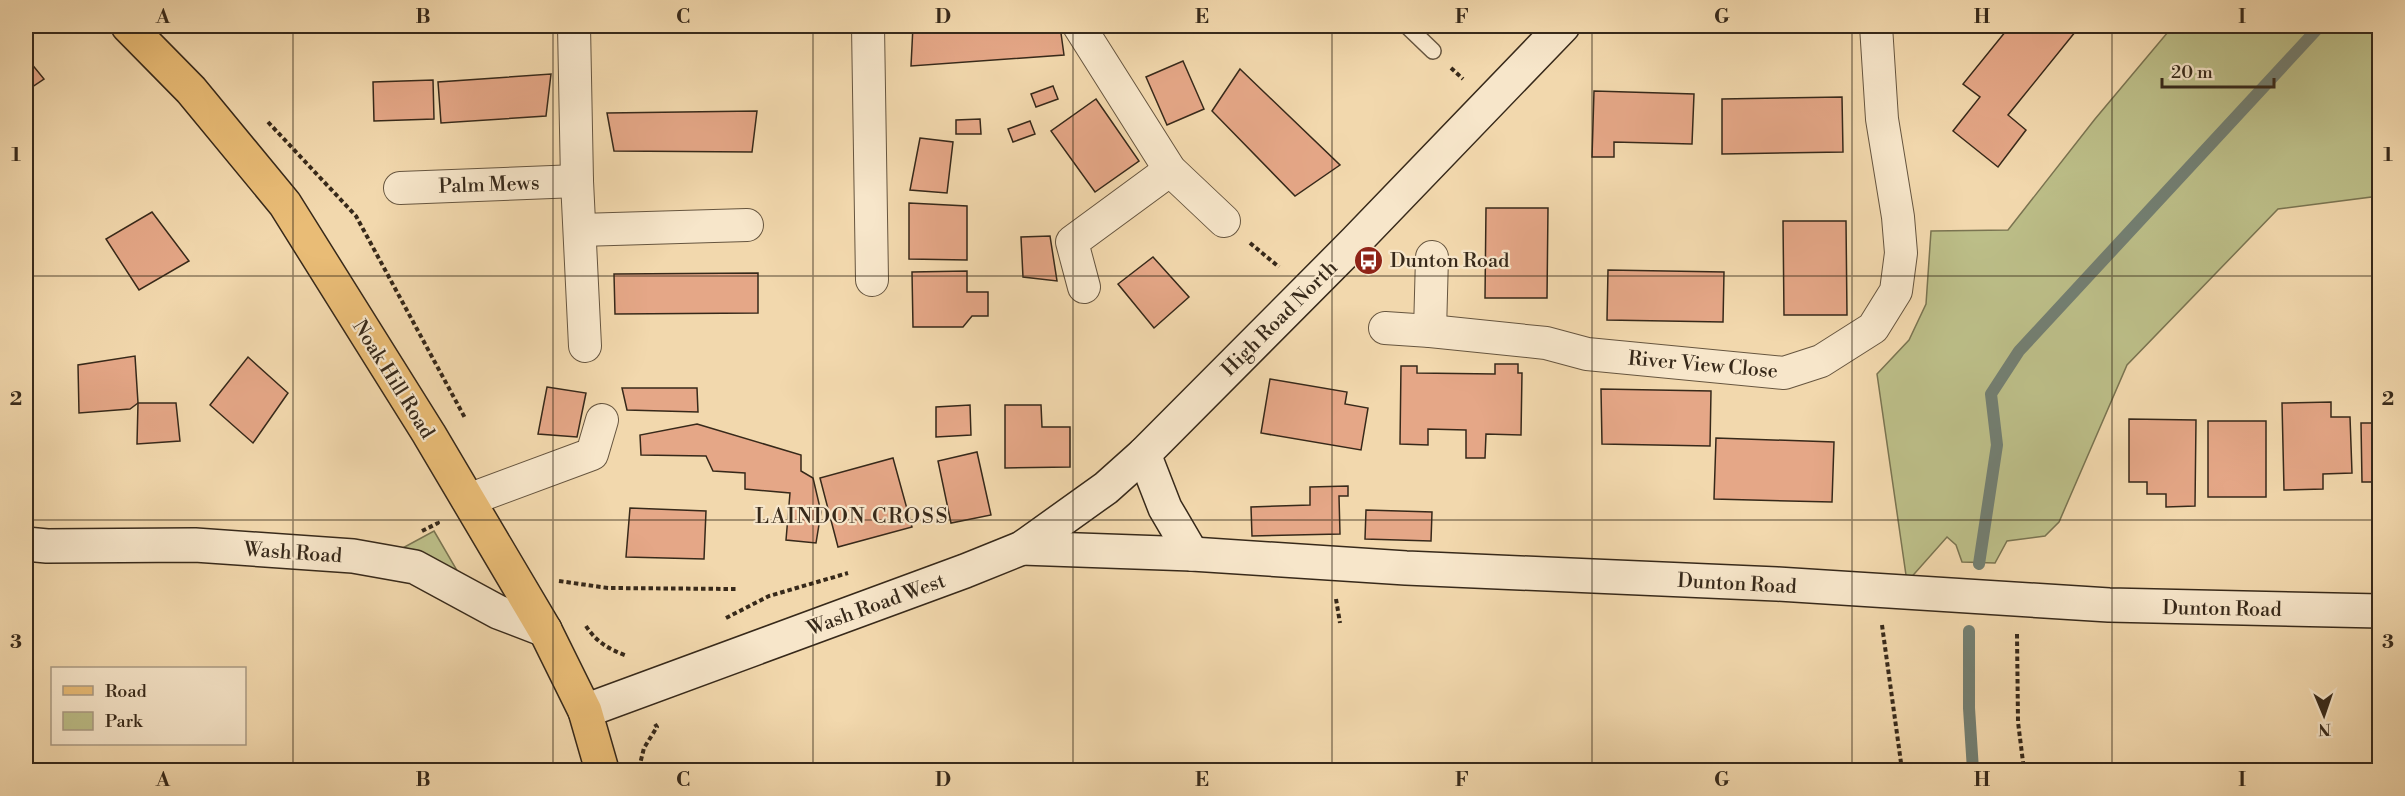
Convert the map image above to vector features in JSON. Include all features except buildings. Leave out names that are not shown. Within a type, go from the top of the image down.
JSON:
[{"type":"main road","name":"Noak Hill Road","points":[[128,26],[191,90],[285,204],[468,500],[545,630],[585,711],[602,771]]},
{"type":"street","points":[[574,26],[577,181],[585,346]]},
{"type":"street","points":[[868,26],[872,280]]},
{"type":"street","points":[[1079,26],[1170,170],[1224,221]]},
{"type":"street","name":"High Road North","points":[[1144,454],[1355,242],[1563,26]]},
{"type":"street","name":"River View Close","points":[[1385,328],[1546,343],[1587,354],[1784,373],[1821,361],[1873,328],[1896,291],[1901,253],[1898,217],[1882,118],[1876,26]]},
{"type":"street","points":[[1083,287],[1072,242],[1170,170]]},
{"type":"street","name":"Palm Mews","points":[[400,188],[577,181]]},
{"type":"street","points":[[580,230],[747,225]]},
{"type":"street","points":[[1430,331],[1432,257]]},
{"type":"street","points":[[468,500],[592,454],[602,420]]},
{"type":"street","points":[[1144,454],[1164,508],[1192,554]]},
{"type":"street","name":"Wash Road West","points":[[585,711],[965,572],[1022,548],[1106,488],[1144,454]]},
{"type":"street","name":"Wash Road","points":[[26,544],[195,546],[353,556],[415,567],[498,612],[545,630]]},
{"type":"street","name":"Dunton Road","points":[[1022,548],[1192,554],[1406,568],[1777,584],[2109,605],[2379,611]]},
{"type":"lane","points":[[1407,26],[1433,51]]},
{"type":"path","points":[[1224,221],[1282,269]]},
{"type":"path","points":[[724,618],[769,596],[859,570]]},
{"type":"path","points":[[555,581],[608,588],[736,589]]},
{"type":"path","points":[[1879,592],[1902,771]]},
{"type":"path","points":[[2017,633],[2018,722],[2024,771]]},
{"type":"path","points":[[628,656],[638,653]]},
{"type":"path","points":[[639,771],[644,748],[657,727],[655,723]]},
{"type":"green space","points":[[2173,26],[2379,26],[2379,196],[2278,209],[2127,365],[2059,522],[2045,536],[2007,541],[1995,563],[1962,562],[1956,545],[1947,537],[1907,582],[1877,374],[1909,340],[1926,304],[1931,231],[2008,230],[2095,119]]},
{"type":"green space","points":[[434,531],[462,579],[399,550]]},
{"type":"waterway","points":[[1979,564],[1997,445],[1991,394],[2019,351],[2320,26]]},
{"type":"waterway","points":[[1969,631],[1969,708],[1973,770]]},
{"type":"place","name":"Dunton Road","points":[[1369,260]]},
{"type":"district","name":"LAINDON CROSS","points":[[852,516]]}]
